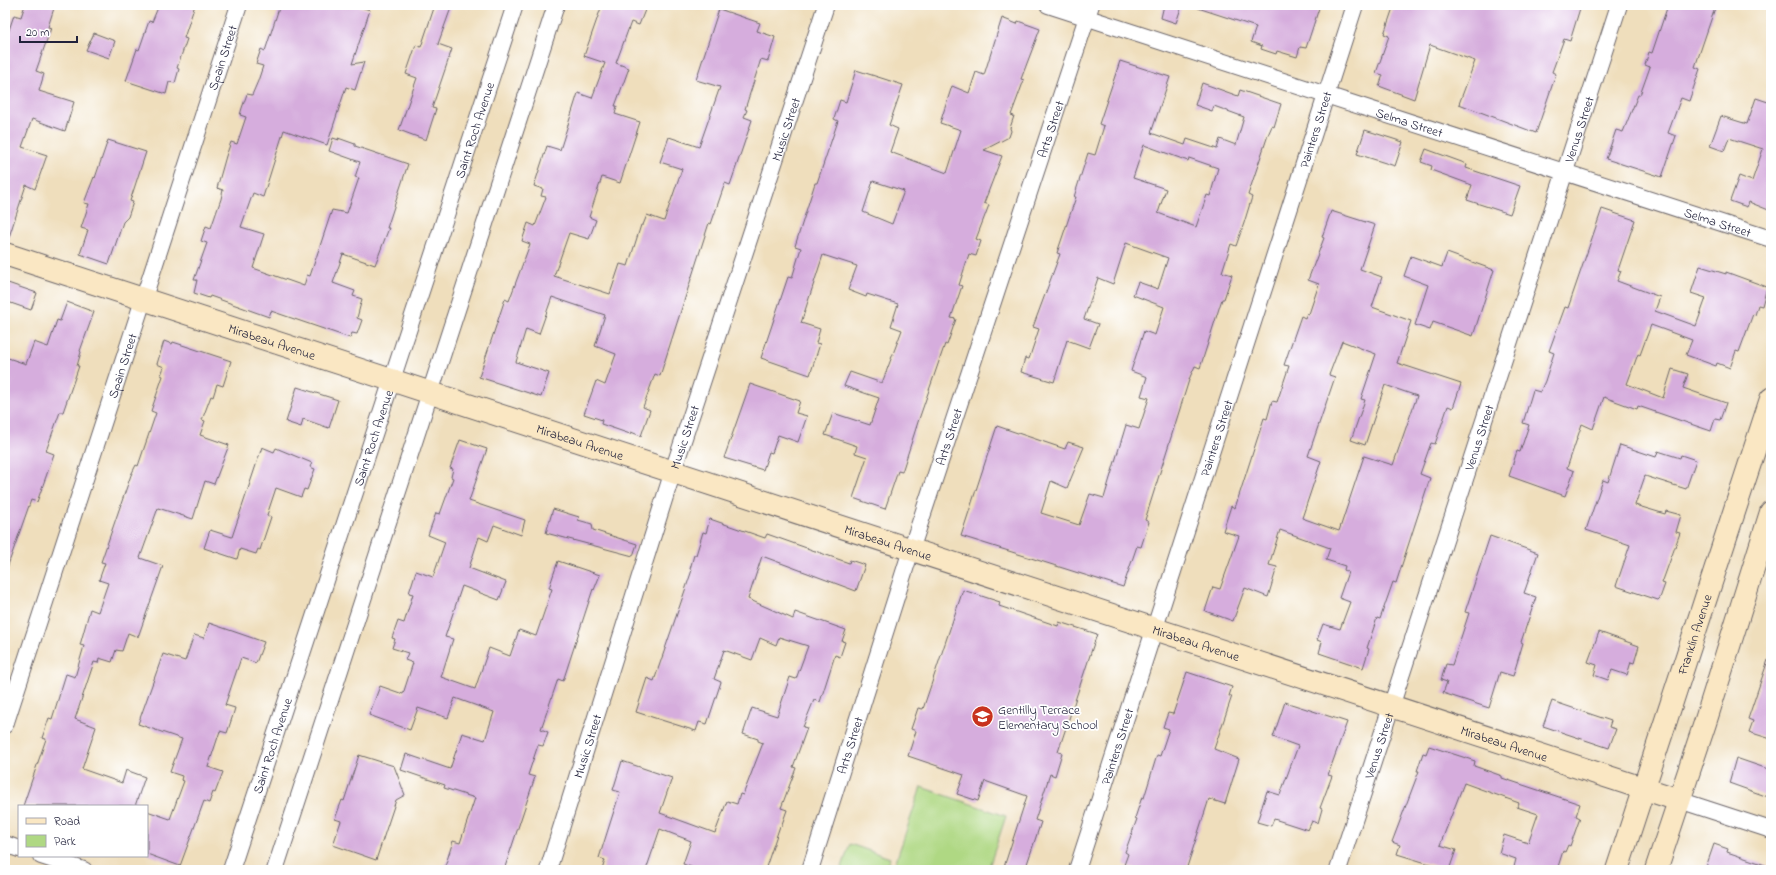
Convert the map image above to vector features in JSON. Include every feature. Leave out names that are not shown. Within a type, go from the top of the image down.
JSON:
[{"type":"street","name":"Spain Street","points":[[5,725],[239,5]]},
{"type":"street","name":"Saint Roch Avenue","points":[[231,870],[515,5]]},
{"type":"street","points":[[275,870],[556,5]]},
{"type":"street","name":"Music Street","points":[[548,870],[673,471],[826,5]]},
{"type":"street","name":"Selma Street","points":[[1048,5],[1089,11],[1325,95],[1771,240]]},
{"type":"street","name":"Painters Street","points":[[1077,870],[1156,629],[1325,95],[1355,5]]},
{"type":"street","name":"Venus Street","points":[[1338,870],[1619,5]]},
{"type":"street","name":"Arts Street","points":[[810,870],[911,550],[1089,11]]},
{"type":"street","name":"Mirabeau Avenue","points":[[5,254],[1771,830]]},
{"type":"street","name":"Franklin Avenue","points":[[1617,870],[1771,399]]},
{"type":"street","points":[[1656,870],[1771,512]]},
{"type":"street","points":[[5,844],[18,849]]},
{"type":"street","points":[[44,857],[84,870]]},
{"type":"green space","points":[[921,787],[1006,816],[988,870],[893,870]]},
{"type":"green space","points":[[850,844],[890,858],[885,870],[841,870]]},
{"type":"building","points":[[25,5],[55,5],[48,27],[51,28],[36,71],[44,74],[39,91],[74,102],[65,131],[32,119],[22,147],[47,155],[35,189],[26,185],[8,240],[5,239],[5,42],[14,15],[21,17]]},
{"type":"building","points":[[159,5],[195,5],[184,38],[187,39],[177,68],[179,69],[175,83],[169,82],[166,94],[126,81],[149,21],[152,22]]},
{"type":"building","points":[[280,5],[355,5],[370,10],[352,64],[364,62],[355,90],[346,87],[327,145],[284,130],[263,197],[253,193],[241,227],[264,234],[253,268],[304,286],[307,275],[310,276],[332,210],[347,213],[359,178],[355,177],[360,162],[329,151],[333,138],[339,140],[338,138],[355,144],[355,146],[408,164],[387,228],[389,228],[375,265],[343,254],[333,283],[355,291],[353,296],[362,299],[357,318],[362,320],[357,334],[352,333],[350,338],[271,311],[269,317],[210,296],[209,298],[194,293],[197,280],[194,280],[207,243],[201,241],[206,226],[211,228],[221,199],[223,190],[217,188],[226,156],[231,142],[237,144],[246,117],[240,115],[242,108],[247,94],[252,95],[258,81],[263,66],[256,64],[261,49],[265,51]]},
{"type":"building","points":[[435,5],[452,5],[438,44],[452,49],[432,108],[436,109],[426,140],[399,130],[417,78],[406,74],[416,45],[421,47]]},
{"type":"building","points":[[602,5],[647,5],[639,25],[631,22],[616,63],[629,68],[615,106],[617,106],[615,114],[640,122],[620,183],[602,177],[589,217],[596,220],[589,239],[569,233],[554,276],[610,294],[620,264],[628,266],[641,225],[643,225],[647,215],[664,221],[682,169],[660,162],[669,137],[699,147],[720,87],[696,80],[719,9],[760,23],[757,31],[775,37],[768,61],[761,59],[745,109],[747,110],[744,117],[752,120],[730,185],[725,183],[711,224],[709,223],[660,376],[655,374],[643,407],[650,410],[641,436],[631,432],[630,434],[601,424],[602,420],[584,414],[596,381],[605,385],[616,354],[595,346],[605,315],[552,297],[539,334],[526,329],[516,362],[549,373],[541,397],[479,377],[505,299],[509,301],[530,244],[522,241],[528,223],[535,226],[546,197],[541,196],[543,189],[534,186],[547,146],[560,150],[578,93],[592,98],[605,63],[584,56]]},
{"type":"building","points":[[1164,5],[1182,5],[1176,23],[1161,18]]},
{"type":"building","points":[[1198,5],[1320,5],[1306,48],[1300,47],[1297,57],[1277,51],[1276,54],[1261,49],[1262,46],[1251,42],[1256,27],[1198,8]]},
{"type":"building","points":[[1394,5],[1581,5],[1570,41],[1564,39],[1552,72],[1556,74],[1536,133],[1459,104],[1475,61],[1430,45],[1414,99],[1379,86],[1383,75],[1376,73],[1389,36],[1384,34]]},
{"type":"building","points":[[1668,5],[1716,5],[1695,67],[1700,69],[1689,101],[1681,98],[1668,133],[1676,136],[1662,177],[1606,159],[1616,130],[1623,132],[1638,95],[1640,95],[1650,67],[1645,65],[1649,52],[1652,53]]},
{"type":"building","points":[[1002,18],[1017,24],[1018,21],[1040,29],[1021,79],[1024,80],[1011,115],[1014,116],[1009,137],[984,150],[1002,156],[984,203],[989,205],[976,239],[981,241],[976,256],[969,254],[959,285],[962,286],[951,318],[956,319],[947,345],[945,344],[902,472],[898,471],[885,509],[853,498],[867,457],[855,453],[857,446],[825,435],[833,413],[870,425],[879,398],[844,386],[850,372],[882,383],[902,330],[891,326],[898,304],[867,294],[866,297],[848,290],[857,266],[823,255],[801,323],[820,329],[816,343],[820,344],[810,375],[761,358],[788,277],[792,278],[801,248],[795,246],[815,183],[817,183],[838,121],[834,119],[840,100],[846,102],[856,70],[903,85],[889,125],[898,129],[890,152],[947,173],[961,130],[940,123],[952,86],[969,93],[976,72],[984,75]],"holes":[[[873,181],[904,191],[892,224],[863,212]]]},
{"type":"building","points":[[94,33],[115,41],[109,58],[86,50]]},
{"type":"building","points":[[1120,61],[1170,77],[1151,133],[1185,145],[1187,139],[1217,149],[1220,139],[1236,145],[1244,117],[1214,106],[1212,111],[1195,105],[1202,83],[1238,96],[1240,90],[1281,104],[1274,127],[1272,126],[1268,135],[1248,195],[1252,197],[1236,246],[1231,244],[1222,272],[1232,275],[1224,299],[1222,299],[1200,368],[1195,366],[1190,377],[1145,520],[1149,522],[1141,547],[1137,546],[1123,587],[961,536],[997,426],[1065,449],[1068,442],[1084,447],[1067,488],[1051,481],[1041,513],[1079,525],[1090,494],[1104,498],[1126,425],[1139,429],[1149,398],[1141,396],[1147,377],[1131,371],[1144,331],[1155,335],[1164,307],[1133,295],[1138,282],[1158,289],[1168,258],[1126,243],[1113,284],[1098,278],[1084,319],[1098,324],[1089,348],[1067,340],[1054,382],[1021,372],[1025,358],[1029,359],[1039,329],[1033,327],[1060,254],[1057,253],[1076,197],[1074,197],[1088,153],[1095,155],[1104,126],[1099,124]],"holes":[[[1144,145],[1188,161],[1189,158],[1218,168],[1210,196],[1207,195],[1196,227],[1158,213],[1166,189],[1133,178]]]},
{"type":"building","points":[[1756,98],[1771,103],[1771,211],[1749,202],[1747,207],[1730,201],[1739,176],[1752,181],[1763,149],[1729,138],[1724,151],[1710,146],[1721,116],[1747,124]]},
{"type":"building","points":[[1365,130],[1403,142],[1395,166],[1357,154]]},
{"type":"building","points":[[108,140],[146,152],[130,201],[133,202],[128,217],[123,222],[109,264],[80,254],[88,230],[81,228],[89,204],[84,203],[94,177],[95,178]]},
{"type":"building","points":[[1426,149],[1467,164],[1466,168],[1520,186],[1510,214],[1467,200],[1472,185],[1431,170],[1432,166],[1421,162]]},
{"type":"building","points":[[1602,209],[1635,220],[1618,270],[1621,271],[1617,281],[1660,297],[1655,311],[1696,326],[1706,298],[1691,293],[1700,266],[1726,274],[1726,272],[1767,287],[1762,306],[1758,305],[1755,315],[1753,314],[1739,352],[1736,351],[1730,368],[1717,363],[1716,366],[1686,355],[1692,340],[1651,325],[1640,355],[1638,354],[1627,384],[1663,398],[1672,369],[1688,374],[1683,388],[1726,403],[1720,420],[1715,419],[1711,431],[1638,406],[1637,409],[1604,397],[1593,429],[1582,424],[1567,468],[1574,471],[1565,496],[1509,476],[1517,451],[1520,452],[1529,425],[1523,423],[1533,390],[1540,392],[1545,381],[1554,353],[1549,351],[1565,307],[1568,308]]},
{"type":"building","points":[[1331,211],[1375,225],[1360,269],[1382,277],[1372,307],[1411,321],[1397,363],[1461,384],[1453,408],[1448,406],[1435,444],[1431,443],[1420,474],[1430,478],[1396,583],[1393,582],[1380,619],[1377,618],[1367,648],[1369,649],[1363,668],[1319,653],[1322,642],[1317,640],[1323,624],[1340,629],[1350,602],[1339,598],[1348,572],[1344,570],[1345,566],[1326,560],[1330,548],[1280,530],[1269,565],[1277,567],[1268,597],[1245,588],[1233,621],[1205,611],[1213,587],[1220,589],[1239,536],[1223,531],[1231,506],[1235,508],[1264,418],[1267,419],[1272,401],[1277,402],[1289,366],[1284,365],[1301,316],[1305,318],[1307,313],[1309,314],[1319,284],[1308,280],[1324,238],[1322,237]],"holes":[[[1342,341],[1376,354],[1361,399],[1365,400],[1351,440],[1365,445],[1385,385],[1417,396],[1393,465],[1364,456],[1339,531],[1302,518],[1321,461],[1308,456],[1335,377],[1329,375]]]},
{"type":"building","points":[[1447,253],[1494,270],[1473,336],[1433,322],[1430,330],[1415,325],[1428,285],[1404,276],[1411,256],[1442,267]]},
{"type":"building","points":[[5,282],[37,293],[31,310],[5,301]]},
{"type":"building","points":[[67,302],[94,312],[80,351],[77,366],[79,366],[63,412],[60,412],[46,451],[54,454],[37,502],[31,500],[7,568],[5,568],[5,357],[26,364],[34,342],[48,347],[57,320],[60,321]]},
{"type":"building","points":[[164,341],[172,344],[173,342],[231,361],[223,386],[217,384],[213,397],[211,396],[202,420],[205,421],[200,435],[229,445],[214,484],[205,481],[193,519],[158,508],[140,558],[163,566],[138,637],[128,633],[122,651],[116,650],[112,662],[99,658],[98,663],[94,662],[75,719],[96,727],[82,769],[122,783],[126,770],[145,777],[135,805],[23,805],[46,739],[42,738],[49,718],[52,719],[66,674],[75,677],[84,646],[80,645],[90,609],[98,612],[108,583],[99,580],[105,563],[101,562],[131,475],[136,465],[138,466],[156,413],[151,411],[163,376],[161,375],[164,367],[157,364]]},
{"type":"building","points":[[750,384],[800,401],[796,413],[807,416],[798,442],[778,435],[772,453],[769,452],[763,470],[724,458]]},
{"type":"building","points":[[297,387],[338,400],[329,428],[303,419],[301,427],[286,422]]},
{"type":"building","points":[[460,440],[487,449],[469,501],[525,520],[521,535],[494,525],[488,541],[479,537],[469,568],[506,582],[499,600],[462,586],[445,637],[453,639],[441,677],[475,689],[489,648],[510,656],[519,630],[536,636],[552,589],[549,588],[558,561],[600,575],[594,590],[593,589],[563,681],[558,679],[541,729],[548,732],[543,746],[538,745],[528,775],[535,777],[504,870],[444,870],[453,841],[460,843],[475,798],[444,788],[445,785],[401,770],[406,754],[450,769],[462,733],[485,740],[494,712],[455,698],[448,718],[418,708],[410,730],[369,715],[380,686],[403,694],[413,663],[405,660],[408,653],[392,648],[395,639],[392,638],[398,621],[404,623],[413,594],[409,593],[416,571],[433,577],[445,542],[428,535],[436,513],[440,514],[453,478],[451,477],[453,469],[450,468]]},
{"type":"building","points":[[1620,445],[1656,457],[1658,451],[1680,458],[1681,455],[1696,460],[1686,489],[1645,476],[1635,505],[1665,514],[1666,511],[1681,515],[1676,532],[1680,533],[1662,583],[1665,584],[1658,600],[1616,586],[1630,545],[1586,530],[1603,480],[1608,482]]},
{"type":"building","points":[[262,447],[274,452],[276,448],[312,463],[310,467],[315,469],[307,490],[304,489],[301,497],[276,488],[267,515],[271,517],[260,550],[258,549],[256,554],[240,549],[237,559],[204,548],[210,530],[232,537]]},
{"type":"building","points":[[553,509],[579,517],[578,520],[592,524],[593,530],[637,544],[633,556],[546,533]]},
{"type":"building","points":[[710,519],[765,538],[767,534],[849,563],[850,560],[865,565],[856,591],[762,556],[748,599],[793,619],[795,612],[846,630],[842,641],[845,642],[840,657],[835,655],[820,702],[814,700],[803,727],[807,728],[793,767],[796,768],[781,808],[787,810],[765,870],[699,870],[683,864],[691,841],[660,829],[646,870],[602,870],[605,860],[599,858],[620,792],[613,790],[622,761],[672,778],[660,813],[715,833],[727,801],[737,804],[740,794],[743,795],[763,743],[758,741],[758,739],[743,734],[752,708],[777,716],[790,677],[796,679],[808,646],[779,637],[776,645],[760,638],[752,660],[724,650],[714,679],[721,682],[707,724],[699,722],[696,731],[636,712],[647,678],[654,681],[692,570],[690,569],[694,555],[696,555],[703,532],[706,533]]},
{"type":"building","points":[[1490,536],[1538,553],[1524,593],[1536,597],[1521,642],[1523,643],[1513,676],[1500,672],[1489,708],[1443,693],[1447,682],[1441,680],[1446,664],[1452,665],[1469,613],[1465,612]]},
{"type":"building","points":[[963,590],[1000,602],[999,606],[1058,626],[1059,622],[1097,634],[1058,752],[1062,753],[1055,776],[1050,774],[1035,820],[1041,822],[1025,870],[1003,870],[1027,796],[985,781],[978,801],[957,794],[964,775],[908,756],[916,731],[911,729],[918,708],[923,709]]},
{"type":"building","points":[[209,623],[264,642],[256,663],[241,658],[225,705],[235,708],[233,715],[227,733],[220,731],[208,767],[223,772],[215,793],[213,792],[209,803],[204,801],[180,866],[148,854],[148,811],[170,819],[184,781],[181,780],[182,776],[170,772],[182,739],[138,724],[163,654],[185,661],[194,635],[204,638]]},
{"type":"building","points":[[1599,632],[1639,646],[1634,663],[1631,662],[1627,675],[1612,670],[1608,680],[1594,675],[1597,665],[1588,662]]},
{"type":"building","points":[[1768,660],[1771,660],[1771,739],[1749,732],[1753,721],[1748,719]]},
{"type":"building","points":[[1187,672],[1232,687],[1229,696],[1232,696],[1214,749],[1239,759],[1225,804],[1209,799],[1186,870],[1139,870],[1124,865],[1128,854],[1125,852],[1157,755],[1160,756],[1169,729],[1163,727],[1168,713],[1173,714]]},
{"type":"building","points":[[1552,701],[1611,721],[1609,727],[1616,729],[1609,748],[1543,726]]},
{"type":"building","points":[[1285,702],[1347,722],[1328,775],[1332,776],[1320,808],[1322,809],[1318,823],[1312,821],[1308,830],[1274,819],[1271,826],[1257,822],[1267,791],[1280,795],[1298,746],[1273,737]]},
{"type":"building","points":[[1429,746],[1475,761],[1474,766],[1502,776],[1502,778],[1580,804],[1576,816],[1580,818],[1570,846],[1568,845],[1565,852],[1563,851],[1557,870],[1525,870],[1514,867],[1516,859],[1499,853],[1504,835],[1528,843],[1538,814],[1517,807],[1519,803],[1464,783],[1440,845],[1456,850],[1449,870],[1397,854],[1400,845],[1392,842],[1419,771],[1417,771],[1423,753],[1426,754]]},
{"type":"building","points":[[359,755],[394,766],[405,795],[396,800],[376,860],[333,845],[341,821],[335,819],[342,800],[344,801]]},
{"type":"building","points":[[1736,758],[1771,770],[1771,798],[1729,783]]},
{"type":"building","points":[[1714,844],[1728,849],[1727,852],[1771,867],[1771,870],[1705,870]]},
{"type":"place","name":"Gentilly Terrace Elementary School","points":[[982,716]]}]
